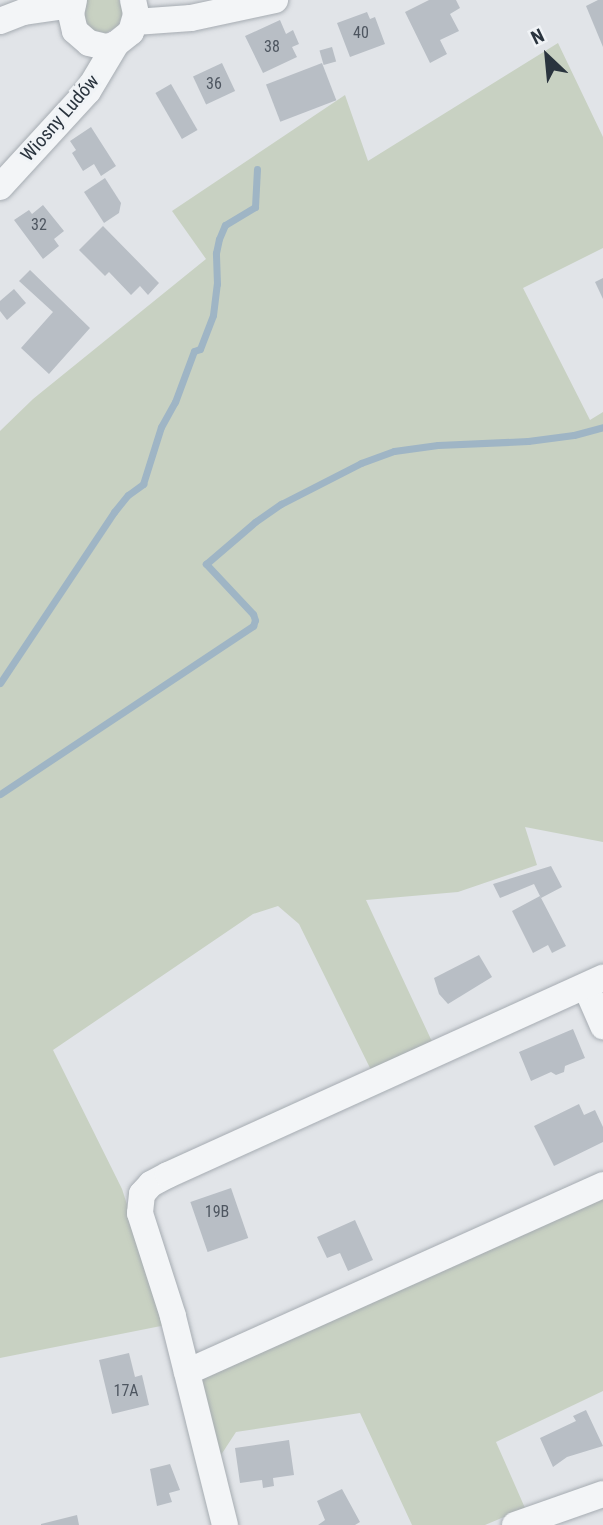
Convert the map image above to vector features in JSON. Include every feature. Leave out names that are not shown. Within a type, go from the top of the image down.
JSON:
[{"type":"street","points":[[134,11],[191,18],[275,0]]},
{"type":"street","points":[[0,22],[24,12],[73,1],[72,23],[81,38],[97,46],[116,44]]},
{"type":"street","name":"Wiosny Ludów","points":[[0,187],[88,90],[116,44],[131,32],[134,11]]},
{"type":"street","points":[[225,1525],[165,1288],[140,1213],[140,1199],[151,1184],[594,982],[603,1026]]},
{"type":"street","points":[[187,1372],[603,1185]]},
{"type":"street","points":[[514,1525],[603,1494]]},
{"type":"green space","points":[[87,0],[119,0],[123,13],[118,26],[106,33],[92,30],[84,19]]},
{"type":"green space","points":[[558,43],[603,137],[603,248],[523,288],[590,420],[603,412],[603,842],[525,827],[537,865],[458,892],[366,900],[435,1048],[371,1070],[299,924],[278,906],[253,914],[53,1050],[122,1189],[166,1325],[0,1358],[0,431],[33,399],[206,259],[172,211],[345,95],[368,161]]},
{"type":"green space","points":[[603,1192],[603,1391],[496,1442],[525,1508],[485,1525],[412,1525],[360,1413],[236,1432],[219,1458],[197,1378]]},
{"type":"building","points":[[429,0],[456,0],[460,8],[450,14],[459,31],[440,40],[447,54],[430,63],[405,12]]},
{"type":"building","points":[[603,0],[603,47],[586,6]]},
{"type":"building","points":[[367,12],[370,19],[375,17],[385,44],[350,57],[337,23]]},
{"type":"building","points":[[280,20],[286,34],[293,30],[299,44],[292,47],[297,57],[263,73],[245,36]]},
{"type":"building","points":[[332,47],[336,61],[324,65],[320,51]]},
{"type":"building","points":[[222,63],[235,91],[206,105],[193,77]]},
{"type":"building","points":[[322,63],[336,100],[280,122],[266,85]]},
{"type":"building","points":[[171,84],[198,130],[182,139],[155,93]]},
{"type":"building","points":[[91,127],[116,166],[101,176],[94,164],[83,171],[72,153],[76,150],[70,141]]},
{"type":"building","points":[[105,178],[121,203],[119,213],[104,223],[84,192]]},
{"type":"building","points":[[43,205],[64,231],[54,239],[59,246],[43,259],[14,220],[29,210],[32,214]]},
{"type":"building","points":[[103,226],[159,283],[148,295],[140,286],[131,295],[109,272],[105,276],[79,250]]},
{"type":"building","points":[[30,270],[90,328],[49,374],[21,348],[53,312],[19,281]]},
{"type":"building","points":[[603,278],[603,299],[595,282]]},
{"type":"building","points":[[14,289],[26,303],[7,320],[0,311],[0,301]]},
{"type":"building","points":[[551,866],[562,887],[541,898],[534,884],[500,898],[493,884]]},
{"type":"building","points":[[540,896],[566,946],[552,953],[548,945],[533,953],[512,911]]},
{"type":"building","points":[[479,955],[492,977],[448,1004],[439,994],[434,978]]},
{"type":"building","points":[[573,1029],[585,1058],[565,1066],[564,1072],[556,1075],[551,1072],[531,1081],[519,1052]]},
{"type":"building","points":[[579,1104],[584,1115],[595,1110],[603,1127],[603,1142],[554,1166],[534,1126]]},
{"type":"building","points":[[231,1188],[248,1238],[208,1252],[190,1202]]},
{"type":"building","points":[[355,1220],[373,1260],[348,1271],[340,1253],[327,1258],[317,1237]]},
{"type":"building","points":[[129,1353],[135,1377],[142,1375],[149,1405],[112,1414],[99,1360]]},
{"type":"building","points":[[586,1410],[603,1446],[567,1457],[553,1467],[540,1438],[576,1421],[573,1416]]},
{"type":"building","points":[[289,1440],[294,1475],[273,1478],[274,1486],[263,1488],[262,1480],[240,1483],[235,1448]]},
{"type":"building","points":[[170,1464],[180,1490],[169,1493],[172,1502],[157,1506],[150,1469]]},
{"type":"building","points":[[342,1489],[360,1522],[355,1525],[318,1525],[325,1520],[317,1501]]},
{"type":"building","points":[[77,1515],[79,1525],[41,1525],[41,1524]]},
{"type":"waterway","points":[[0,683],[114,512],[128,495],[143,484],[161,427],[175,402],[194,351],[200,349],[213,315],[219,239],[225,225],[255,207],[257,169]]},
{"type":"waterway","points":[[0,794],[253,626],[253,614],[206,564],[255,522],[281,504],[361,463],[394,451],[438,445],[528,441],[574,435],[603,427]]}]
